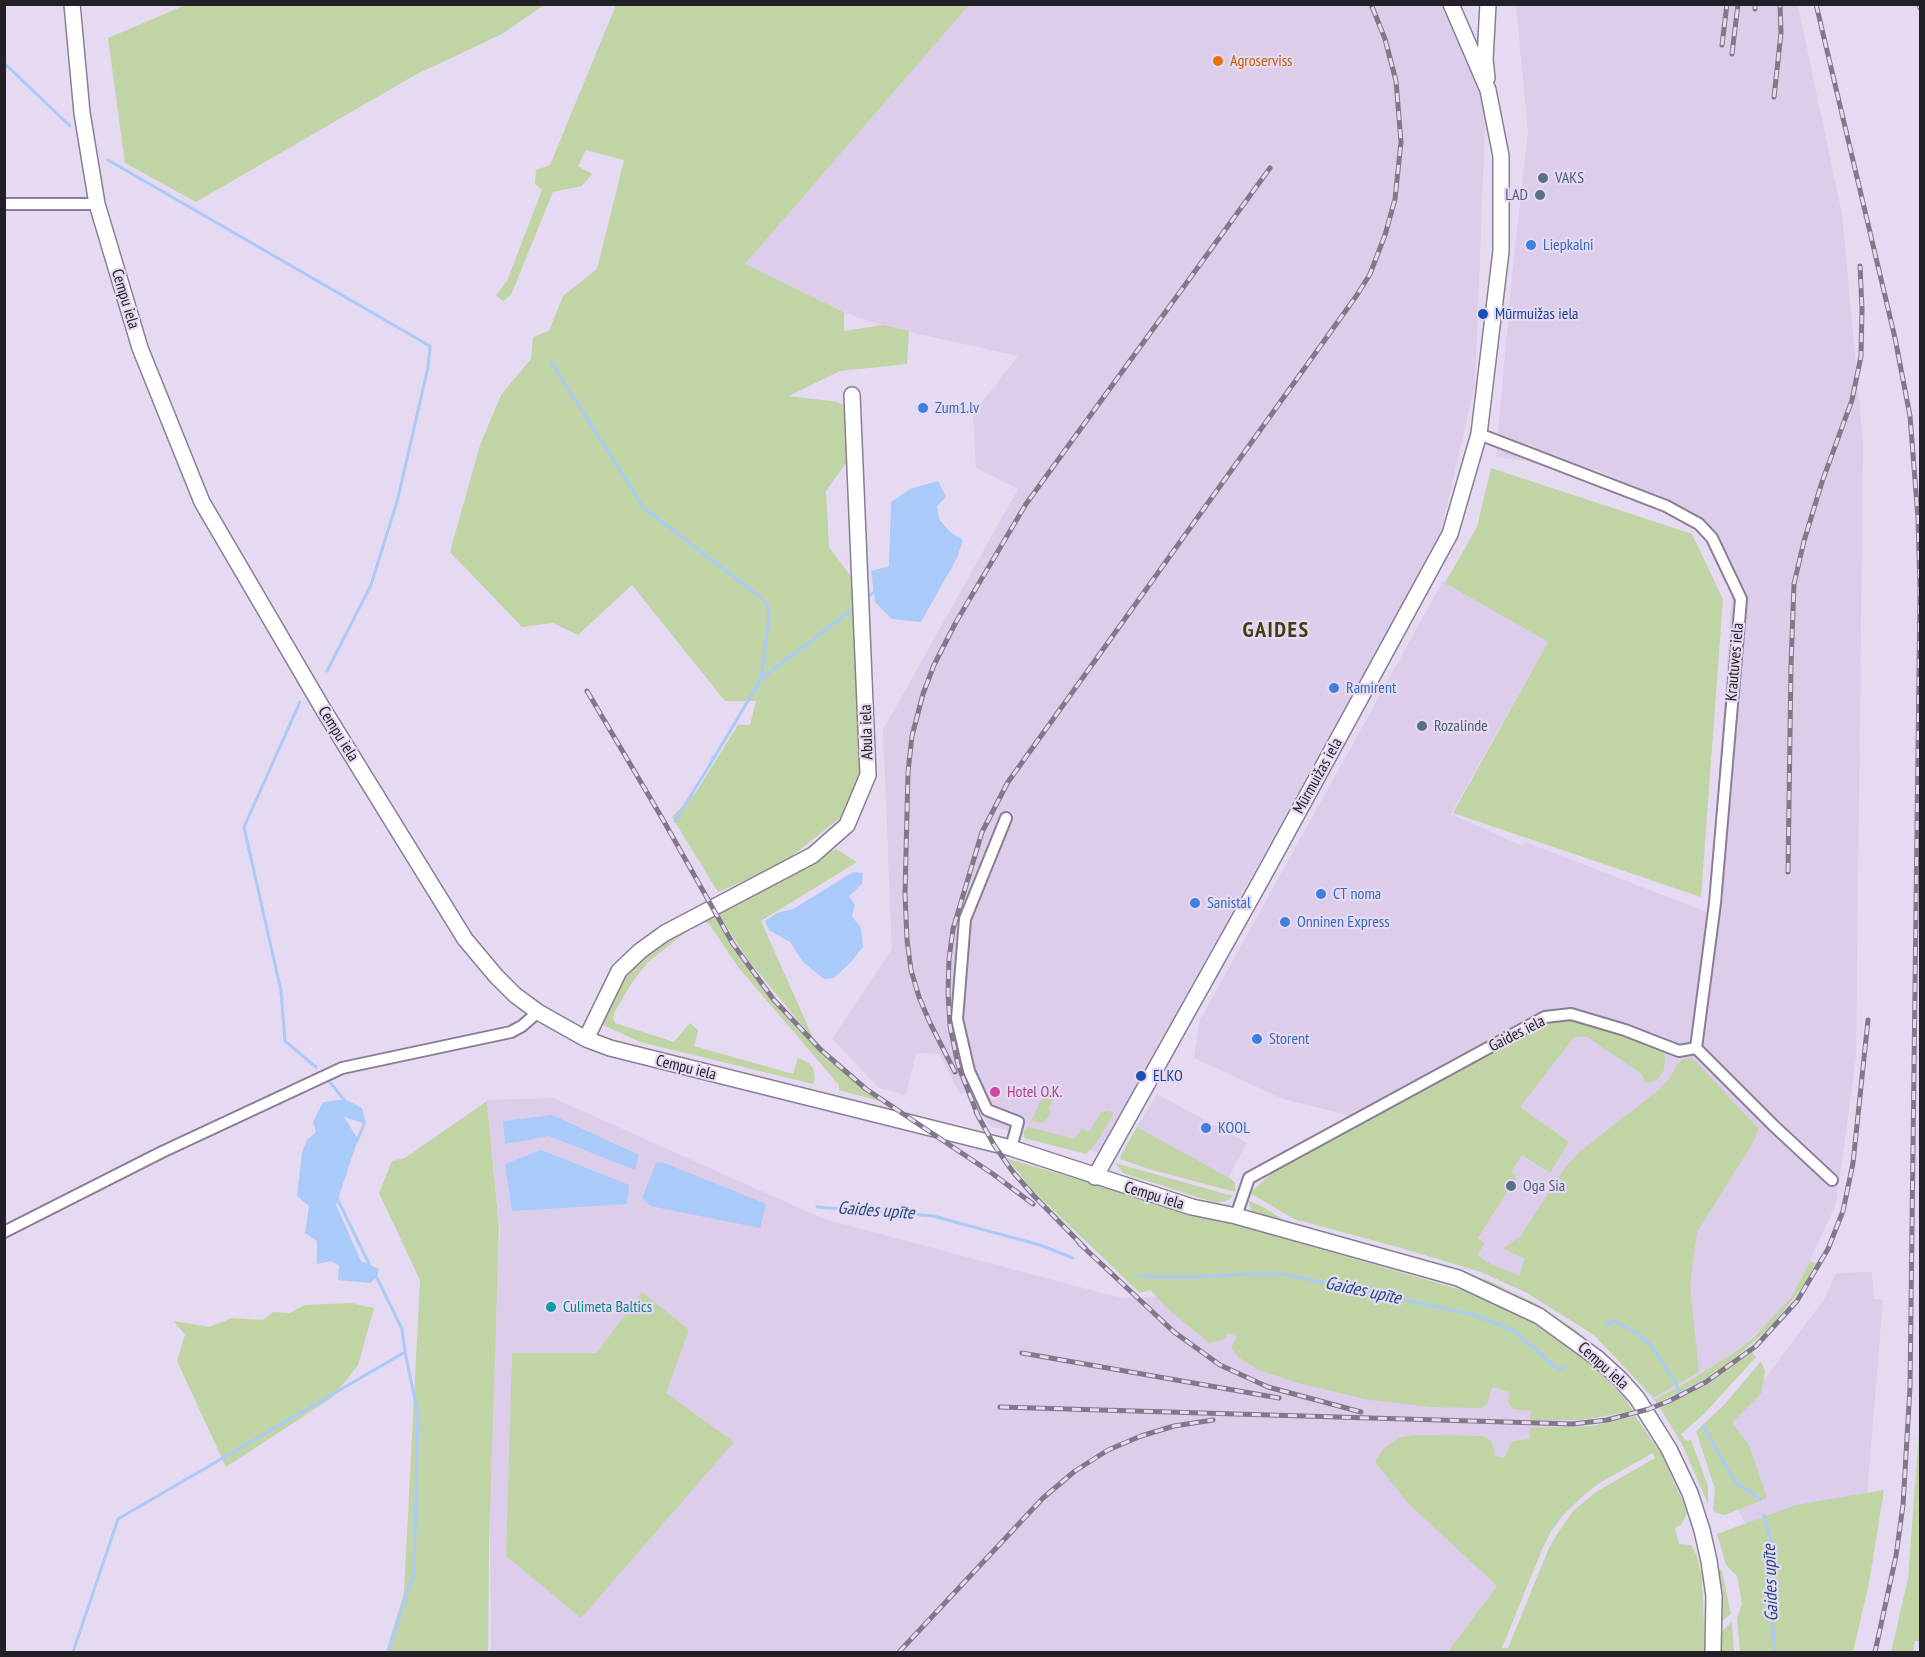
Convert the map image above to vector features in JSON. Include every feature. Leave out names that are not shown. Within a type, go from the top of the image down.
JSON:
[{"type":"main road","name":"Cempu iela","points":[[72,4],[82,113],[97,204],[140,348],[202,502],[323,709],[465,939],[496,976],[515,995],[538,1012],[586,1039],[639,1056],[1011,1149],[1192,1207],[1236,1215],[1458,1278],[1539,1316],[1597,1358],[1637,1398],[1669,1449],[1690,1493],[1702,1530],[1712,1584],[1713,1653]]},
{"type":"main road","name":"Mūrmuižas iela","points":[[1095,1177],[1260,882],[1450,534],[1479,434],[1500,251],[1502,156],[1488,90],[1451,4]]},
{"type":"main road","points":[[1488,4],[1485,59],[1488,90]]},
{"type":"main road","name":"Abula iela","points":[[586,1039],[619,971],[640,951],[665,933],[813,855],[847,825],[868,775],[852,395]]},
{"type":"street","points":[[4,204],[97,204]]},
{"type":"street","name":"Krautuves iela","points":[[1479,434],[1666,506],[1700,524],[1712,538],[1741,599],[1715,903],[1696,1048]]},
{"type":"street","points":[[1006,818],[965,919],[957,1019],[969,1071],[987,1110],[1018,1122],[1011,1149]]},
{"type":"street","points":[[4,1232],[162,1152],[342,1068],[511,1032],[538,1012]]},
{"type":"street","name":"Gaides iela","points":[[1236,1215],[1249,1178],[1545,1017],[1571,1014],[1625,1030],[1679,1051],[1696,1048]]},
{"type":"street","points":[[1696,1048],[1832,1180]]},
{"type":"shaded area","points":[[1119,4],[1122,7],[1121,5],[1441,5],[1486,98],[1475,385],[1440,535],[1099,1153],[989,1126],[972,1090],[960,1094],[939,1054],[916,1053],[906,1095],[879,1088],[832,1039],[892,949],[883,730],[1018,489],[976,468],[973,414],[1018,356],[909,332],[858,318],[744,265],[969,5]]},
{"type":"shaded area","points":[[1516,5],[1798,5],[1842,215],[1863,443],[1856,1058],[1836,1204],[1800,1282],[1791,1298],[1775,1317],[1735,1352],[1654,1400],[1593,1332],[1541,1296],[1481,1269],[1438,1205],[1352,1116],[1283,1099],[1194,1058],[1200,1020],[1443,581],[1548,642],[1451,814],[1522,846],[1526,842],[1709,913],[1732,593],[1714,529],[1668,502],[1597,470],[1496,457],[1512,276],[1528,132]]},
{"type":"shaded area","points":[[1157,1094],[1247,1143],[1228,1178],[1137,1127]]},
{"type":"shaded area","points":[[553,1098],[824,1219],[1121,1298],[1299,1294],[1576,1414],[1583,1472],[1480,1652],[491,1652],[489,1434],[500,1230],[487,1100]]},
{"type":"shaded area","points":[[1872,1272],[1874,1299],[1883,1300],[1861,1566],[1747,1527],[1702,1439],[1758,1388],[1825,1298],[1836,1273]]},
{"type":"green space","points":[[188,4],[544,5],[502,34],[415,75],[196,202],[125,163],[108,38]]},
{"type":"green space","points":[[616,5],[969,5],[745,264],[844,312],[844,331],[883,325],[909,331],[907,364],[840,371],[789,396],[838,402],[860,415],[861,456],[847,462],[826,491],[829,547],[855,582],[865,773],[854,807],[783,863],[718,892],[672,817],[696,792],[738,725],[750,725],[756,701],[725,701],[632,585],[578,635],[553,623],[522,627],[450,552],[480,445],[501,395],[531,359],[533,337],[549,331],[563,296],[597,269],[624,160],[586,150],[578,166],[592,174],[582,186],[553,192],[511,295],[503,301],[496,295],[507,281],[542,190],[535,184],[536,170],[550,165]]},
{"type":"green space","points":[[1491,468],[1692,534],[1723,599],[1701,897],[1453,813],[1548,642],[1445,583],[1477,527]]},
{"type":"green space","points":[[836,849],[857,862],[761,921],[814,1040],[749,961],[717,912]]},
{"type":"green space","points":[[713,913],[734,950],[786,1017],[828,1060],[879,1101],[839,1090],[839,1085],[738,967],[710,925],[706,922],[695,926],[694,924]]},
{"type":"green space","points":[[684,930],[686,932],[648,962],[633,981],[614,1013],[615,1023],[674,1042],[690,1023],[698,1030],[694,1046],[793,1074],[798,1058],[809,1063],[813,1068],[815,1078],[813,1084],[640,1042],[601,1024],[618,988],[630,971],[647,954]]},
{"type":"green space","points":[[1570,1018],[1597,1024],[1660,1048],[1665,1054],[1664,1070],[1656,1081],[1645,1083],[1642,1074],[1587,1037],[1574,1037],[1520,1107],[1569,1142],[1550,1173],[1522,1155],[1511,1172],[1517,1176],[1478,1238],[1485,1243],[1477,1255],[1491,1264],[1520,1276],[1525,1259],[1503,1248],[1520,1237],[1564,1169],[1578,1153],[1660,1089],[1670,1078],[1677,1064],[1684,1059],[1691,1058],[1696,1062],[1759,1129],[1751,1146],[1697,1232],[1690,1286],[1699,1372],[1655,1397],[1594,1335],[1527,1293],[1481,1272],[1294,1219],[1250,1193],[1275,1170],[1543,1023]]},
{"type":"green space","points":[[1052,1088],[1058,1091],[1048,1110],[1051,1112],[1048,1117],[1042,1123],[1031,1121],[1046,1091]]},
{"type":"green space","points":[[487,1101],[499,1228],[489,1543],[488,1652],[386,1652],[404,1593],[420,1280],[379,1193],[392,1161],[405,1158]]},
{"type":"green space","points":[[1101,1112],[1114,1113],[1095,1145],[1086,1154],[1024,1138],[1024,1131],[1029,1127],[1074,1139],[1082,1129],[1089,1132]]},
{"type":"green space","points":[[1137,1127],[1231,1179],[1235,1183],[1235,1192],[1120,1159]]},
{"type":"green space","points":[[1008,1159],[1486,1297],[1545,1328],[1588,1361],[1623,1396],[1633,1411],[1582,1420],[1530,1420],[1531,1411],[1513,1409],[1508,1402],[1509,1392],[1492,1387],[1487,1404],[1483,1408],[1432,1407],[1370,1400],[1301,1384],[1259,1370],[1238,1357],[1231,1347],[1237,1337],[1229,1333],[1223,1340],[1209,1343],[1169,1310],[1150,1290],[1140,1293],[1033,1191]]},
{"type":"green space","points":[[1115,1163],[1233,1196],[1229,1200],[1216,1203],[1123,1173]]},
{"type":"green space","points":[[1248,1200],[1288,1223],[1256,1214],[1251,1209]]},
{"type":"green space","points":[[1384,1249],[1467,1273],[1490,1281],[1533,1302],[1575,1329],[1617,1366],[1551,1314],[1509,1291],[1467,1274]]},
{"type":"green space","points":[[1810,1261],[1816,1263],[1805,1284],[1773,1324],[1750,1345],[1716,1374],[1657,1403],[1654,1400],[1735,1352],[1755,1336],[1791,1298]]},
{"type":"green space","points":[[642,1292],[689,1330],[666,1393],[734,1442],[581,1618],[506,1556],[512,1353],[597,1353]]},
{"type":"green space","points":[[351,1303],[374,1308],[358,1365],[333,1397],[226,1467],[177,1361],[185,1335],[174,1321],[209,1327],[232,1318],[263,1320],[273,1312],[289,1313],[305,1305]]},
{"type":"green space","points":[[1752,1352],[1756,1357],[1704,1414],[1681,1434],[1686,1441],[1691,1440],[1708,1486],[1708,1504],[1682,1444],[1660,1408],[1706,1385]]},
{"type":"green space","points":[[1761,1361],[1765,1372],[1761,1394],[1732,1423],[1749,1445],[1767,1498],[1725,1515],[1716,1513],[1713,1510],[1715,1489],[1696,1431],[1724,1405]]},
{"type":"green space","points":[[1635,1416],[1662,1455],[1687,1514],[1681,1525],[1675,1528],[1679,1544],[1691,1545],[1697,1556],[1702,1578],[1705,1652],[1448,1652],[1497,1586],[1409,1504],[1375,1462],[1383,1449],[1401,1437],[1417,1435],[1484,1436],[1492,1442],[1495,1456],[1504,1458],[1513,1441],[1530,1439],[1530,1428],[1592,1426]],"holes":[[[1653,1453],[1655,1458],[1596,1492],[1574,1510],[1549,1548],[1508,1648],[1502,1648],[1541,1552],[1550,1533],[1563,1515],[1601,1482]]]},
{"type":"green space","points":[[1920,1419],[1920,1641],[1915,1641],[1913,1652],[1891,1652],[1908,1579]]},
{"type":"green space","points":[[1884,1490],[1869,1583],[1853,1652],[1740,1652],[1737,1618],[1742,1604],[1737,1576],[1726,1565],[1717,1534],[1796,1505]]},
{"type":"green space","points":[[1720,1570],[1731,1614],[1722,1621],[1717,1571]]},
{"type":"green space","points":[[1732,1622],[1734,1652],[1721,1652],[1722,1631]]},
{"type":"water","points":[[938,481],[946,497],[937,506],[939,519],[950,532],[963,540],[957,558],[921,622],[892,619],[875,602],[871,571],[889,566],[891,502],[910,489]]},
{"type":"water","points":[[853,872],[863,873],[862,884],[849,896],[855,905],[852,916],[861,928],[863,947],[834,978],[824,979],[803,962],[790,942],[769,930],[765,921],[777,913],[793,909]]},
{"type":"water","points":[[345,1099],[362,1108],[366,1124],[344,1117],[358,1139],[336,1205],[361,1261],[379,1269],[377,1277],[370,1283],[338,1280],[339,1266],[332,1261],[317,1264],[317,1241],[305,1233],[309,1206],[297,1196],[302,1152],[307,1140],[316,1132],[313,1122],[323,1102]]},
{"type":"water","points":[[552,1115],[639,1155],[635,1170],[549,1136],[505,1144],[503,1121]]},
{"type":"water","points":[[541,1150],[629,1185],[627,1204],[512,1211],[505,1164]]},
{"type":"water","points":[[662,1162],[764,1203],[766,1206],[760,1228],[650,1206],[642,1198],[656,1163]]},
{"type":"waterway","points":[[4,63],[70,126]]},
{"type":"waterway","points":[[108,160],[430,346],[428,367],[398,498],[371,585],[327,671]]},
{"type":"waterway","points":[[551,362],[644,508],[763,599],[768,607],[769,616],[761,679],[854,608]]},
{"type":"waterway","points":[[865,599],[876,591]]},
{"type":"waterway","points":[[713,757],[761,679]]},
{"type":"waterway","points":[[300,702],[244,827],[281,991],[285,1041],[316,1067]]},
{"type":"waterway","points":[[675,821],[714,758]]},
{"type":"waterway","points":[[329,1081],[345,1101]]},
{"type":"waterway","points":[[356,1143],[363,1122]]},
{"type":"waterway","points":[[337,1198],[371,1268]]},
{"type":"waterway","name":"Gaides upīte","points":[[817,1207],[933,1216],[1040,1245],[1073,1258]]},
{"type":"waterway","name":"Gaides upīte","points":[[1139,1275],[1195,1277],[1284,1274],[1475,1315],[1514,1331],[1559,1370],[1566,1366]]},
{"type":"waterway","points":[[73,1652],[118,1519],[405,1352],[402,1329],[376,1276]]},
{"type":"waterway","name":"Gaides upīte","points":[[1607,1325],[1614,1321],[1637,1333],[1651,1345],[1680,1393]]},
{"type":"waterway","points":[[388,1652],[414,1572],[418,1415],[405,1352]]},
{"type":"waterway","name":"Gaides upīte","points":[[1703,1426],[1736,1483],[1760,1499]]},
{"type":"waterway","name":"Gaides upīte","points":[[1764,1515],[1773,1547],[1769,1584],[1775,1652]]},
{"type":"railway","points":[[979,1118],[958,1065],[950,1026],[948,992],[953,929],[982,832],[1008,782],[1370,274],[1385,235],[1395,199],[1401,142],[1396,81],[1385,39],[1371,4]]},
{"type":"railway","points":[[1722,45],[1727,4]]},
{"type":"railway","points":[[1732,54],[1738,4]]},
{"type":"railway","points":[[1755,4],[1755,9]]},
{"type":"railway","points":[[1774,97],[1781,33],[1780,4]]},
{"type":"railway","points":[[1816,4],[1895,338],[1910,416],[1918,518],[1920,590],[1910,1387],[1903,1505],[1896,1556],[1875,1652]]},
{"type":"railway","points":[[1919,4],[1920,8]]},
{"type":"railway","points":[[955,1072],[919,997],[911,970],[907,940],[905,894],[908,772],[912,736],[923,694],[934,665],[956,622],[1026,504],[1270,168]]},
{"type":"railway","points":[[1788,872],[1794,584],[1822,482],[1852,400],[1861,356],[1860,266]]},
{"type":"railway","points":[[587,691],[733,944],[774,1000],[821,1050],[866,1089],[993,1174],[1033,1204]]},
{"type":"railway","points":[[1000,1407],[1573,1424],[1607,1420],[1669,1401],[1706,1382],[1756,1346],[1797,1301],[1828,1249],[1843,1211],[1853,1163],[1868,1020]]},
{"type":"railway","points":[[976,1112],[994,1145],[1013,1172],[1086,1249]]},
{"type":"railway","points":[[1079,1243],[1174,1332],[1220,1365],[1268,1387],[1361,1412]]},
{"type":"railway","points":[[1022,1353],[1279,1398]]},
{"type":"railway","points":[[899,1652],[1043,1498],[1075,1471],[1108,1450],[1141,1436],[1174,1426],[1213,1420]]},
{"type":"place","name":"Agroserviss","points":[[1218,61]]},
{"type":"place","name":"VAKS","points":[[1543,178]]},
{"type":"place","name":"LAD","points":[[1540,195]]},
{"type":"place","name":"Liepkalni","points":[[1531,245]]},
{"type":"place","name":"Mūrmuižas iela","points":[[1483,314]]},
{"type":"place","name":"Zum1.lv","points":[[923,408]]},
{"type":"place","name":"Ramirent","points":[[1334,688]]},
{"type":"place","name":"Rozalinde","points":[[1422,726]]},
{"type":"place","name":"CT noma","points":[[1321,894]]},
{"type":"place","name":"Sanistal","points":[[1195,903]]},
{"type":"place","name":"Onninen Express","points":[[1285,922]]},
{"type":"place","name":"Storent","points":[[1257,1039]]},
{"type":"place","name":"ELKO","points":[[1141,1076]]},
{"type":"place","name":"Hotel O.K.","points":[[995,1092]]},
{"type":"place","name":"KOOL","points":[[1206,1128]]},
{"type":"place","name":"Oga Sia","points":[[1511,1186]]},
{"type":"place","name":"Culimeta Baltics","points":[[551,1307]]},
{"type":"district","name":"GAIDES","points":[[1276,631]]}]
